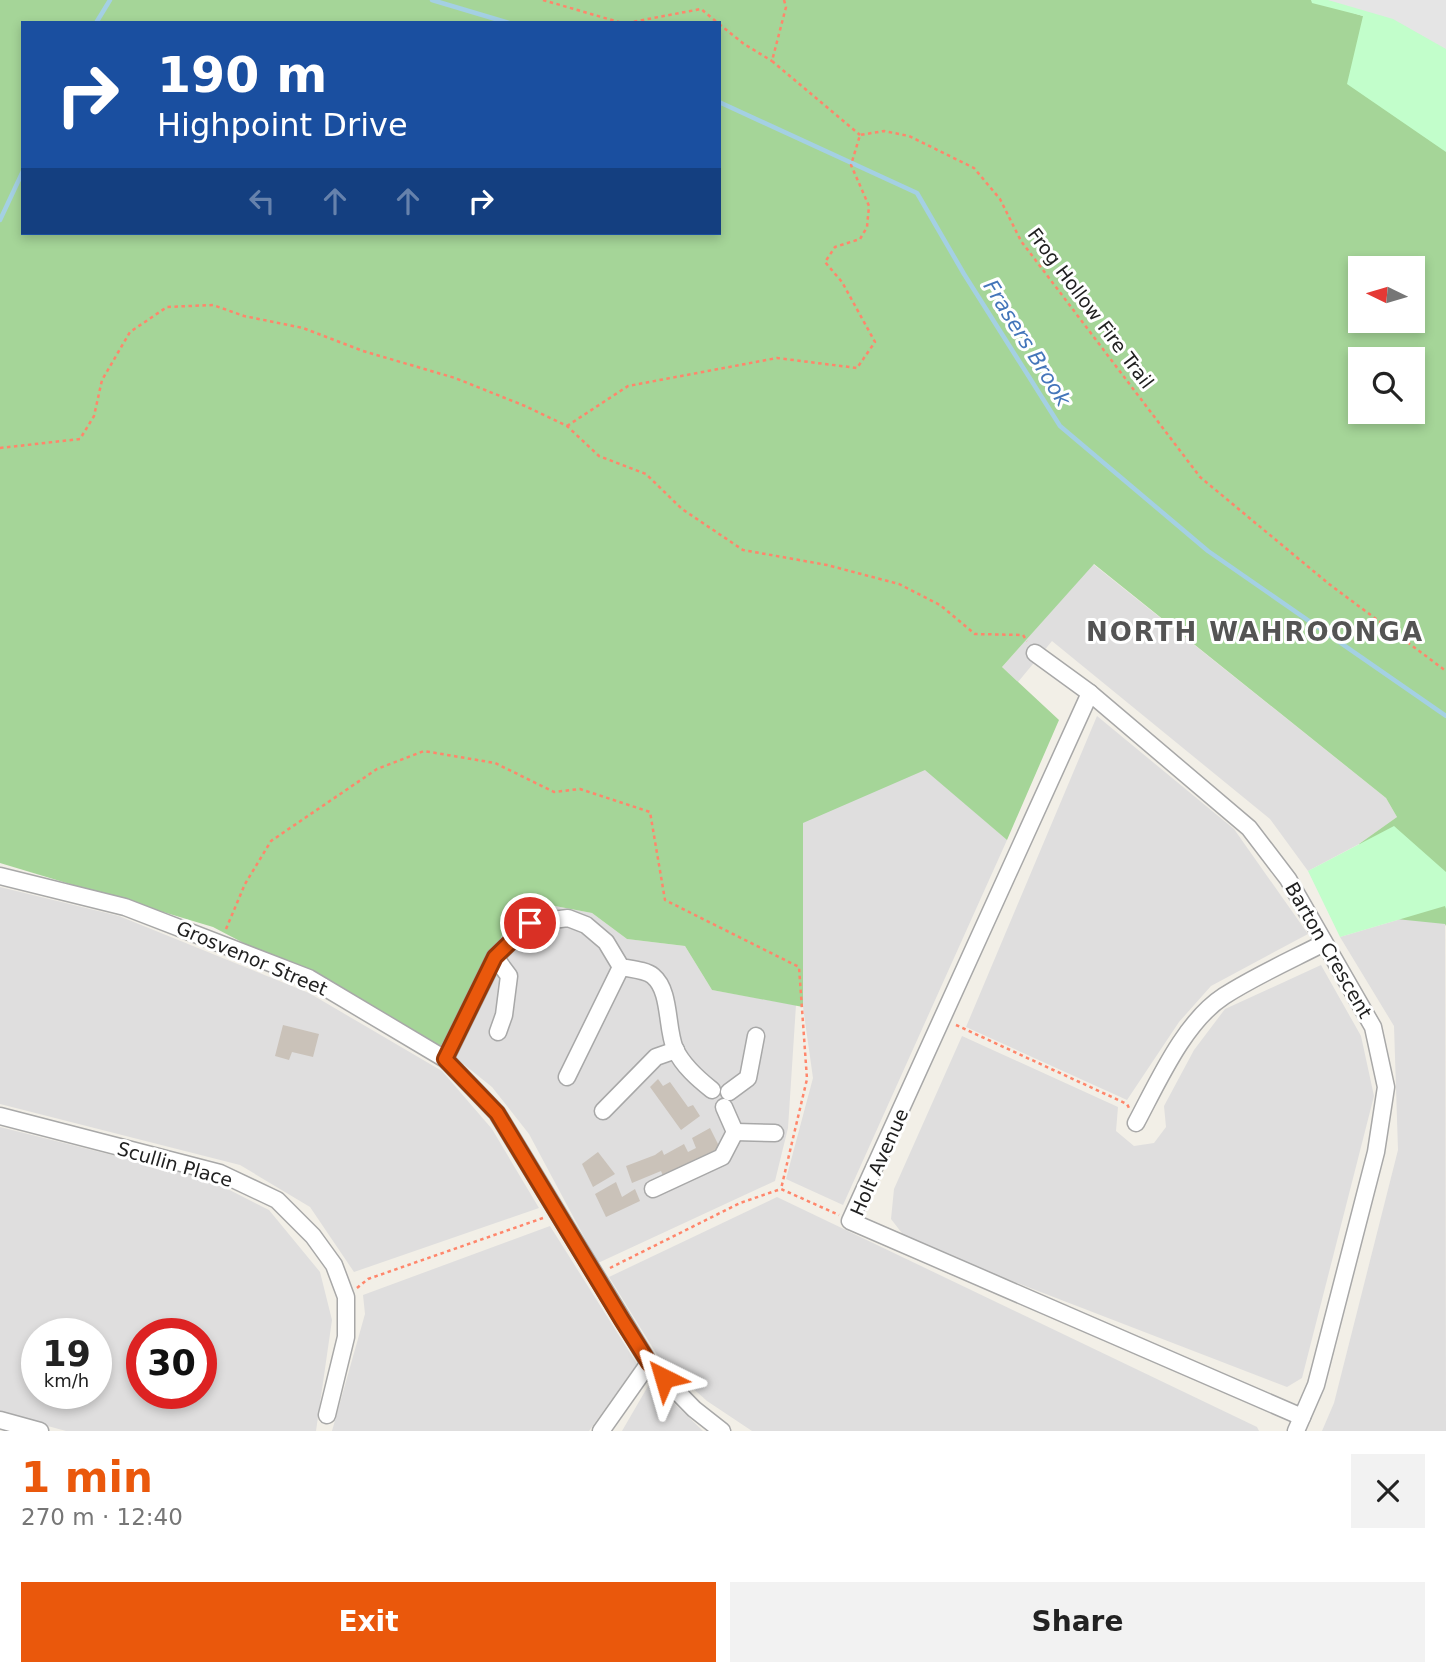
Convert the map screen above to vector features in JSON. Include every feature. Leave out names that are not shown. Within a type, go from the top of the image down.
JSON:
[{"type":"street","name":"Barton Crescent","points":[[1035,653],[1090,693],[1249,828],[1288,878],[1373,1027],[1386,1087],[1376,1152],[1316,1385],[1299,1424]]},
{"type":"street","name":"Holt Avenue","points":[[1090,693],[850,1221],[1299,1424]]},
{"type":"street","name":"Grosvenor Street","points":[[0,876],[125,907],[309,978],[445,1059],[497,1113],[649,1363],[694,1409],[722,1431]]},
{"type":"street","points":[[445,1059],[495,957],[530,923],[568,918],[586,925],[606,942],[621,967],[651,975],[664,990],[676,1050],[692,1073],[712,1090],[711,1103],[717,1107],[748,1078],[756,1035]]},
{"type":"street","points":[[1136,1123],[1166,1065],[1189,1029],[1222,997],[1324,943]]},
{"type":"street","points":[[495,957],[509,976],[504,1015],[498,1032]]},
{"type":"street","points":[[567,1077],[621,967]]},
{"type":"street","points":[[603,1111],[656,1057],[676,1050]]},
{"type":"street","points":[[653,1189],[722,1157],[735,1132],[726,1099]]},
{"type":"street","name":"Scullin Place","points":[[0,1116],[220,1173],[277,1200],[313,1236],[334,1265],[346,1297],[346,1337],[327,1415]]},
{"type":"street","points":[[735,1132],[775,1133]]},
{"type":"street","points":[[601,1431],[649,1363]]},
{"type":"street","points":[[0,1420],[40,1431]]},
{"type":"path","points":[[543,0],[617,21]]},
{"type":"path","points":[[772,61],[786,7],[783,0]]},
{"type":"path","points":[[635,21],[701,9],[716,21]]},
{"type":"path","points":[[567,426],[628,386],[777,358],[858,368],[874,342],[842,282],[825,262],[835,247],[860,239],[867,227],[869,206],[851,165],[860,135],[772,61],[721,25]]},
{"type":"path","name":"Frog Hollow Fire Trail","points":[[860,135],[884,131],[909,136],[974,168],[1000,199],[1021,241],[1200,477],[1329,584],[1446,671]]},
{"type":"path","points":[[0,449],[80,439],[94,416],[102,380],[130,332],[167,307],[213,305],[244,316],[303,328],[363,351],[455,377],[567,426],[598,456],[646,474],[682,509],[743,550],[827,565],[899,584],[940,605],[975,634],[1023,635],[1035,653]]},
{"type":"path","points":[[219,943],[245,884],[271,841],[377,769],[424,751],[495,763],[554,792],[580,789],[650,812],[665,900],[799,967],[807,1079],[780,1189]]},
{"type":"path","points":[[943,1020],[1127,1104]]},
{"type":"path","points":[[594,1276],[740,1203],[780,1189],[850,1221]]},
{"type":"path","points":[[368,1279],[558,1212]]},
{"type":"shaded area","points":[[1328,0],[1446,0],[1446,49],[1393,19]]},
{"type":"shaded area","points":[[1093,564],[1386,798],[1397,817],[1359,844],[1308,871],[1270,819],[1052,641],[1018,682],[1002,667]]},
{"type":"shaded area","points":[[1097,716],[1234,829],[1308,934],[1211,986],[1179,1022],[1127,1100],[966,1027]]},
{"type":"shaded area","points":[[925,769],[1007,840],[843,1205],[786,1179],[813,1078],[803,1007],[803,822]]},
{"type":"shaded area","points":[[0,887],[119,916],[309,993],[442,1071],[492,1129],[539,1208],[354,1272],[310,1207],[240,1165],[0,1104]]},
{"type":"shaded area","points":[[555,906],[592,913],[627,939],[685,946],[712,990],[796,1005],[788,1128],[775,1181],[598,1263],[529,1134],[492,1087],[441,1046],[510,921]]},
{"type":"shaded area","points":[[1445,906],[1446,1431],[1322,1431],[1334,1403],[1398,1150],[1394,1026],[1340,937]]},
{"type":"shaded area","points":[[1321,965],[1361,1036],[1374,1096],[1302,1378],[1287,1387],[908,1241],[891,1219],[894,1189],[962,1036],[1118,1107],[1116,1131],[1134,1146],[1154,1143],[1166,1127],[1164,1106],[1194,1050],[1225,1009]]},
{"type":"shaded area","points":[[0,1127],[208,1179],[269,1210],[320,1272],[332,1320],[316,1431],[66,1431],[0,1413]]},
{"type":"shaded area","points":[[777,1197],[1257,1427],[1259,1431],[752,1431],[707,1401],[659,1358],[609,1277]]},
{"type":"shaded area","points":[[550,1226],[637,1364],[589,1431],[332,1431],[365,1314],[363,1295]]},
{"type":"shaded area","points":[[651,1381],[703,1431],[622,1431]]},
{"type":"green space","points":[[0,0],[1311,0],[1363,16],[1446,67],[1446,926],[1396,919],[1359,844],[1397,817],[1386,798],[1094,564],[1002,667],[1059,720],[1007,840],[925,770],[803,823],[803,1007],[712,990],[685,946],[627,939],[592,913],[555,906],[510,921],[441,1046],[213,927],[0,863]]},
{"type":"green space","points":[[1311,0],[1446,0],[1446,152],[1347,84],[1363,16],[1312,3]]},
{"type":"green space","points":[[1394,826],[1446,872],[1446,909],[1445,906],[1340,937],[1308,871]]},
{"type":"building","points":[[283,1025],[319,1034],[313,1057],[292,1052],[289,1060],[275,1056]]},
{"type":"building","points":[[658,1079],[663,1086],[670,1082],[688,1107],[693,1105],[700,1116],[681,1130],[650,1087]]},
{"type":"building","points":[[710,1128],[721,1150],[664,1178],[661,1171],[632,1183],[626,1166],[662,1150],[664,1155],[684,1144],[688,1152],[696,1148],[692,1138]]},
{"type":"building","points":[[598,1152],[615,1174],[593,1187],[582,1164]]},
{"type":"building","points":[[616,1182],[622,1197],[635,1189],[640,1201],[606,1217],[595,1194]]},
{"type":"waterway","points":[[97,21],[110,0]]},
{"type":"waterway","name":"Frasers Brook","points":[[432,0],[502,21]]},
{"type":"waterway","name":"Frasers Brook","points":[[721,103],[917,193],[964,274],[1060,426],[1208,551],[1446,716]]},
{"type":"waterway","points":[[0,220],[21,175]]},
{"type":"district","name":"NORTH WAHROONGA","points":[[1255,632]]},
{"type":"route","points":[[530,923],[495,957],[445,1059],[497,1113],[594,1276],[649,1363],[664,1378]]}]
